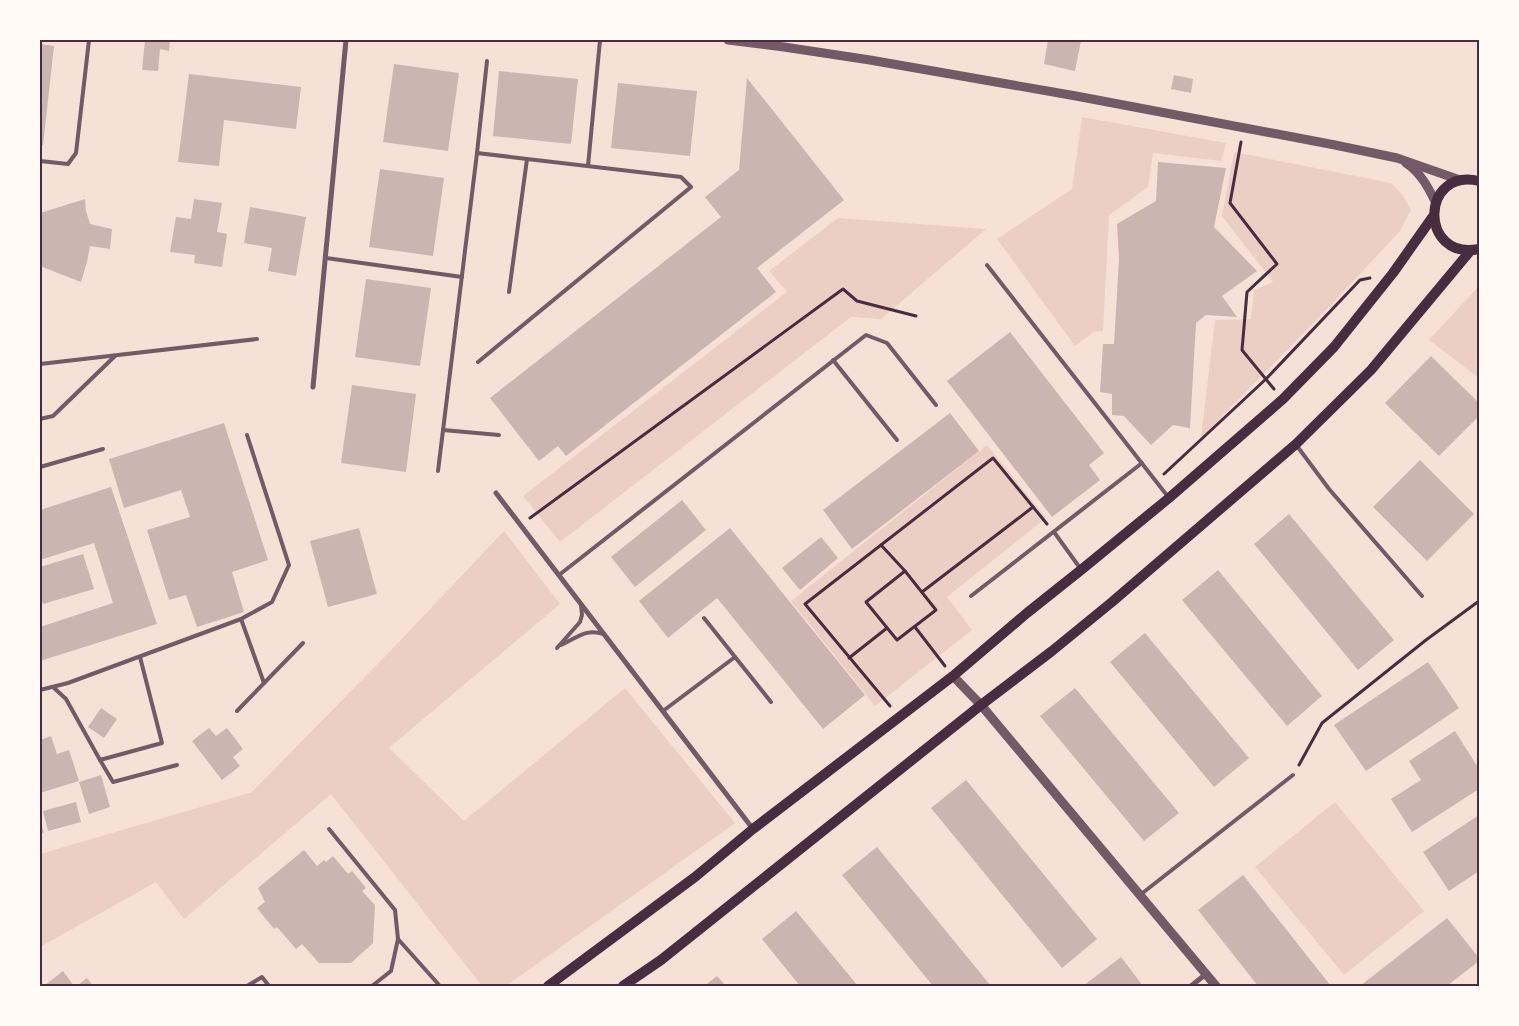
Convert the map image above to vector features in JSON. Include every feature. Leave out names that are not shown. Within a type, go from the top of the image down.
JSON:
[{"type":"main road","points":[[1475,250],[1460,249],[1450,244],[1441,236],[1436,226],[1434,215],[1436,202],[1441,192],[1460,180],[1477,178]]},
{"type":"main road","points":[[548,986],[695,877],[753,829],[953,676],[1027,613],[1169,498],[1283,399],[1334,347],[1393,273],[1434,215]]},
{"type":"main road","points":[[623,986],[668,954],[981,705],[1052,652],[1296,444],[1371,370],[1475,250]]},
{"type":"street","points":[[313,386],[346,40]]},
{"type":"street","points":[[728,40],[870,60],[1244,128],[1397,158],[1460,180]]},
{"type":"street","points":[[1397,158],[1413,168],[1425,181],[1436,202]]},
{"type":"street","points":[[496,493],[753,829]]},
{"type":"street","points":[[953,676],[981,705],[1216,986]]},
{"type":"street","points":[[1191,986],[1206,974]]},
{"type":"lane","points":[[40,161],[68,164],[76,153],[88,40]]},
{"type":"lane","points":[[588,166],[600,40]]},
{"type":"lane","points":[[438,471],[487,61]]},
{"type":"lane","points":[[477,153],[681,177],[691,188],[478,362]]},
{"type":"lane","points":[[508,292],[527,158]]},
{"type":"lane","points":[[326,258],[462,277]]},
{"type":"lane","points":[[987,265],[1169,498]]},
{"type":"lane","points":[[559,575],[866,335],[888,343],[936,405]]},
{"type":"lane","points":[[40,364],[257,340]]},
{"type":"lane","points":[[40,420],[53,416],[115,356]]},
{"type":"lane","points":[[833,360],[897,440]]},
{"type":"lane","points":[[443,430],[499,435]]},
{"type":"lane","points":[[40,690],[68,683],[241,619],[272,602],[289,565],[247,435]]},
{"type":"lane","points":[[1296,444],[1330,489],[1422,596]]},
{"type":"lane","points":[[40,467],[102,449]]},
{"type":"lane","points":[[971,596],[1142,463]]},
{"type":"lane","points":[[1054,532],[1082,570]]},
{"type":"lane","points":[[580,603],[582,615],[580,622],[557,648],[586,632],[605,635]]},
{"type":"lane","points":[[704,618],[771,702]]},
{"type":"lane","points":[[241,619],[264,683]]},
{"type":"lane","points":[[237,711],[303,643]]},
{"type":"lane","points":[[100,760],[162,743],[140,657]]},
{"type":"lane","points":[[663,711],[735,657]]},
{"type":"lane","points":[[54,687],[66,699],[113,782],[177,765]]},
{"type":"lane","points":[[1140,895],[1293,775]]},
{"type":"lane","points":[[329,829],[395,910],[398,939],[391,971],[372,986]]},
{"type":"lane","points":[[398,939],[440,986]]},
{"type":"lane","points":[[247,986],[262,977],[270,986]]},
{"type":"path","points":[[1244,128],[1230,203],[1277,264],[1247,292],[1242,350],[1283,399]]},
{"type":"path","points":[[1156,481],[1266,379],[1360,280],[1393,273]]},
{"type":"path","points":[[521,525],[843,289],[858,301],[916,316]]},
{"type":"path","points":[[899,717],[805,604],[993,458],[1054,532]]},
{"type":"path","points":[[922,592],[1034,508]]},
{"type":"path","points":[[882,545],[936,610],[897,640],[866,602],[904,572]]},
{"type":"path","points":[[1293,775],[1322,723],[1426,640],[1479,601]]},
{"type":"path","points":[[914,627],[953,676]]},
{"type":"path","points":[[850,658],[887,628]]},
{"type":"shaded area","points":[[1082,117],[1226,143],[1221,161],[1153,153],[1148,187],[1109,215],[1103,331],[1094,332],[1075,346],[997,239],[1072,189]]},
{"type":"shaded area","points":[[1234,152],[1391,183],[1402,194],[1411,210],[1400,231],[1330,306],[1201,438],[1215,320],[1251,319],[1254,290],[1273,282],[1222,216]]},
{"type":"shaded area","points":[[838,218],[986,229],[881,319],[851,317],[560,542],[523,496],[787,292],[769,271]]},
{"type":"shaded area","points":[[1479,286],[1479,378],[1429,340]]},
{"type":"shaded area","points":[[987,445],[1046,518],[947,597],[972,630],[875,706],[791,601]]},
{"type":"shaded area","points":[[504,531],[560,604],[389,748],[464,821],[625,688],[735,823],[506,986],[482,986],[331,794],[184,919],[156,882],[40,947],[40,854],[252,792]]},
{"type":"shaded area","points":[[1335,802],[1424,911],[1344,975],[1255,867]]},
{"type":"building","points":[[145,40],[170,40],[169,51],[160,49],[158,71],[142,70]]},
{"type":"building","points":[[1048,40],[1081,41],[1075,71],[1044,64]]},
{"type":"building","points":[[40,44],[54,46],[43,145],[40,145]]},
{"type":"building","points":[[394,64],[459,73],[448,151],[383,142]]},
{"type":"building","points":[[499,71],[578,79],[571,144],[493,136]]},
{"type":"building","points":[[189,74],[301,87],[296,129],[224,120],[219,166],[178,162]]},
{"type":"building","points":[[1174,75],[1193,79],[1191,93],[1171,89]]},
{"type":"building","points":[[747,78],[844,200],[757,268],[776,292],[566,456],[558,446],[539,461],[490,398],[721,217],[705,197],[739,170]]},
{"type":"building","points":[[618,83],[697,91],[690,156],[611,148]]},
{"type":"building","points":[[1158,162],[1226,168],[1214,227],[1257,271],[1222,296],[1237,317],[1206,315],[1196,323],[1190,428],[1173,425],[1151,445],[1124,416],[1112,415],[1112,394],[1100,392],[1103,344],[1114,344],[1119,259],[1117,224],[1156,201]]},
{"type":"building","points":[[380,169],[444,178],[433,256],[369,247]]},
{"type":"building","points":[[85,199],[90,224],[112,229],[110,249],[90,246],[81,282],[40,266],[40,213]]},
{"type":"building","points":[[194,199],[222,203],[217,232],[227,234],[222,267],[194,263],[195,255],[170,252],[176,217],[191,219]]},
{"type":"building","points":[[250,207],[306,217],[296,276],[268,271],[272,248],[244,243]]},
{"type":"building","points":[[366,279],[431,288],[420,366],[355,357]]},
{"type":"building","points":[[1010,332],[1104,453],[1089,465],[1100,480],[1052,517],[947,381]]},
{"type":"building","points":[[1431,356],[1479,403],[1479,416],[1439,456],[1385,403]]},
{"type":"building","points":[[352,385],[416,394],[406,472],[341,463]]},
{"type":"building","points":[[950,413],[979,451],[852,549],[823,510]]},
{"type":"building","points":[[224,423],[268,560],[232,572],[244,612],[197,627],[186,595],[169,600],[147,530],[190,517],[181,490],[124,508],[109,459]]},
{"type":"building","points":[[1420,460],[1474,514],[1427,561],[1373,507]]},
{"type":"building","points":[[111,487],[157,624],[40,661],[40,627],[113,603],[94,543],[40,560],[40,510]]},
{"type":"building","points":[[682,500],[706,530],[635,587],[611,557]]},
{"type":"building","points":[[1289,514],[1394,640],[1358,670],[1254,544]]},
{"type":"building","points":[[359,528],[377,594],[328,607],[310,541]]},
{"type":"building","points":[[730,528],[865,695],[823,729],[717,598],[668,638],[639,601]]},
{"type":"building","points":[[821,537],[838,558],[800,590],[782,568]]},
{"type":"building","points":[[83,554],[94,589],[43,604],[40,593],[40,567]]},
{"type":"building","points":[[1218,570],[1322,696],[1287,726],[1182,600]]},
{"type":"building","points":[[1145,633],[1249,758],[1214,787],[1110,662]]},
{"type":"building","points":[[1428,662],[1459,708],[1366,771],[1334,725]]},
{"type":"building","points":[[1075,688],[1179,813],[1144,841],[1040,716]]},
{"type":"building","points":[[101,708],[117,719],[104,738],[88,727]]},
{"type":"building","points":[[209,728],[216,736],[227,728],[243,749],[233,757],[240,766],[222,780],[192,741]]},
{"type":"building","points":[[1455,731],[1479,769],[1479,789],[1412,832],[1391,799],[1421,780],[1409,761]]},
{"type":"building","points":[[51,736],[57,754],[69,750],[79,781],[40,793],[40,740]]},
{"type":"building","points":[[101,775],[110,807],[89,814],[79,782]]},
{"type":"building","points":[[966,780],[1097,939],[1062,968],[931,808]]},
{"type":"building","points":[[76,802],[81,822],[48,831],[43,811]]},
{"type":"building","points":[[1479,815],[1479,871],[1449,891],[1423,852]]},
{"type":"building","points":[[40,820],[44,833],[40,834]]},
{"type":"building","points":[[877,847],[991,986],[933,986],[842,875]]},
{"type":"building","points":[[304,850],[317,866],[333,856],[348,874],[352,871],[366,888],[362,891],[375,905],[373,943],[351,963],[319,963],[302,944],[296,949],[277,927],[274,929],[257,908],[265,902],[258,888]]},
{"type":"building","points":[[1243,875],[1331,986],[1258,986],[1198,910]]},
{"type":"building","points":[[796,911],[858,986],[800,986],[762,939]]},
{"type":"building","points":[[1447,918],[1479,958],[1479,961],[1447,986],[1360,986]]},
{"type":"building","points":[[1121,957],[1143,986],[1083,986]]},
{"type":"building","points":[[63,971],[74,986],[44,986]]},
{"type":"building","points":[[717,976],[726,986],[704,986]]},
{"type":"building","points":[[87,978],[93,986],[77,986]]}]
